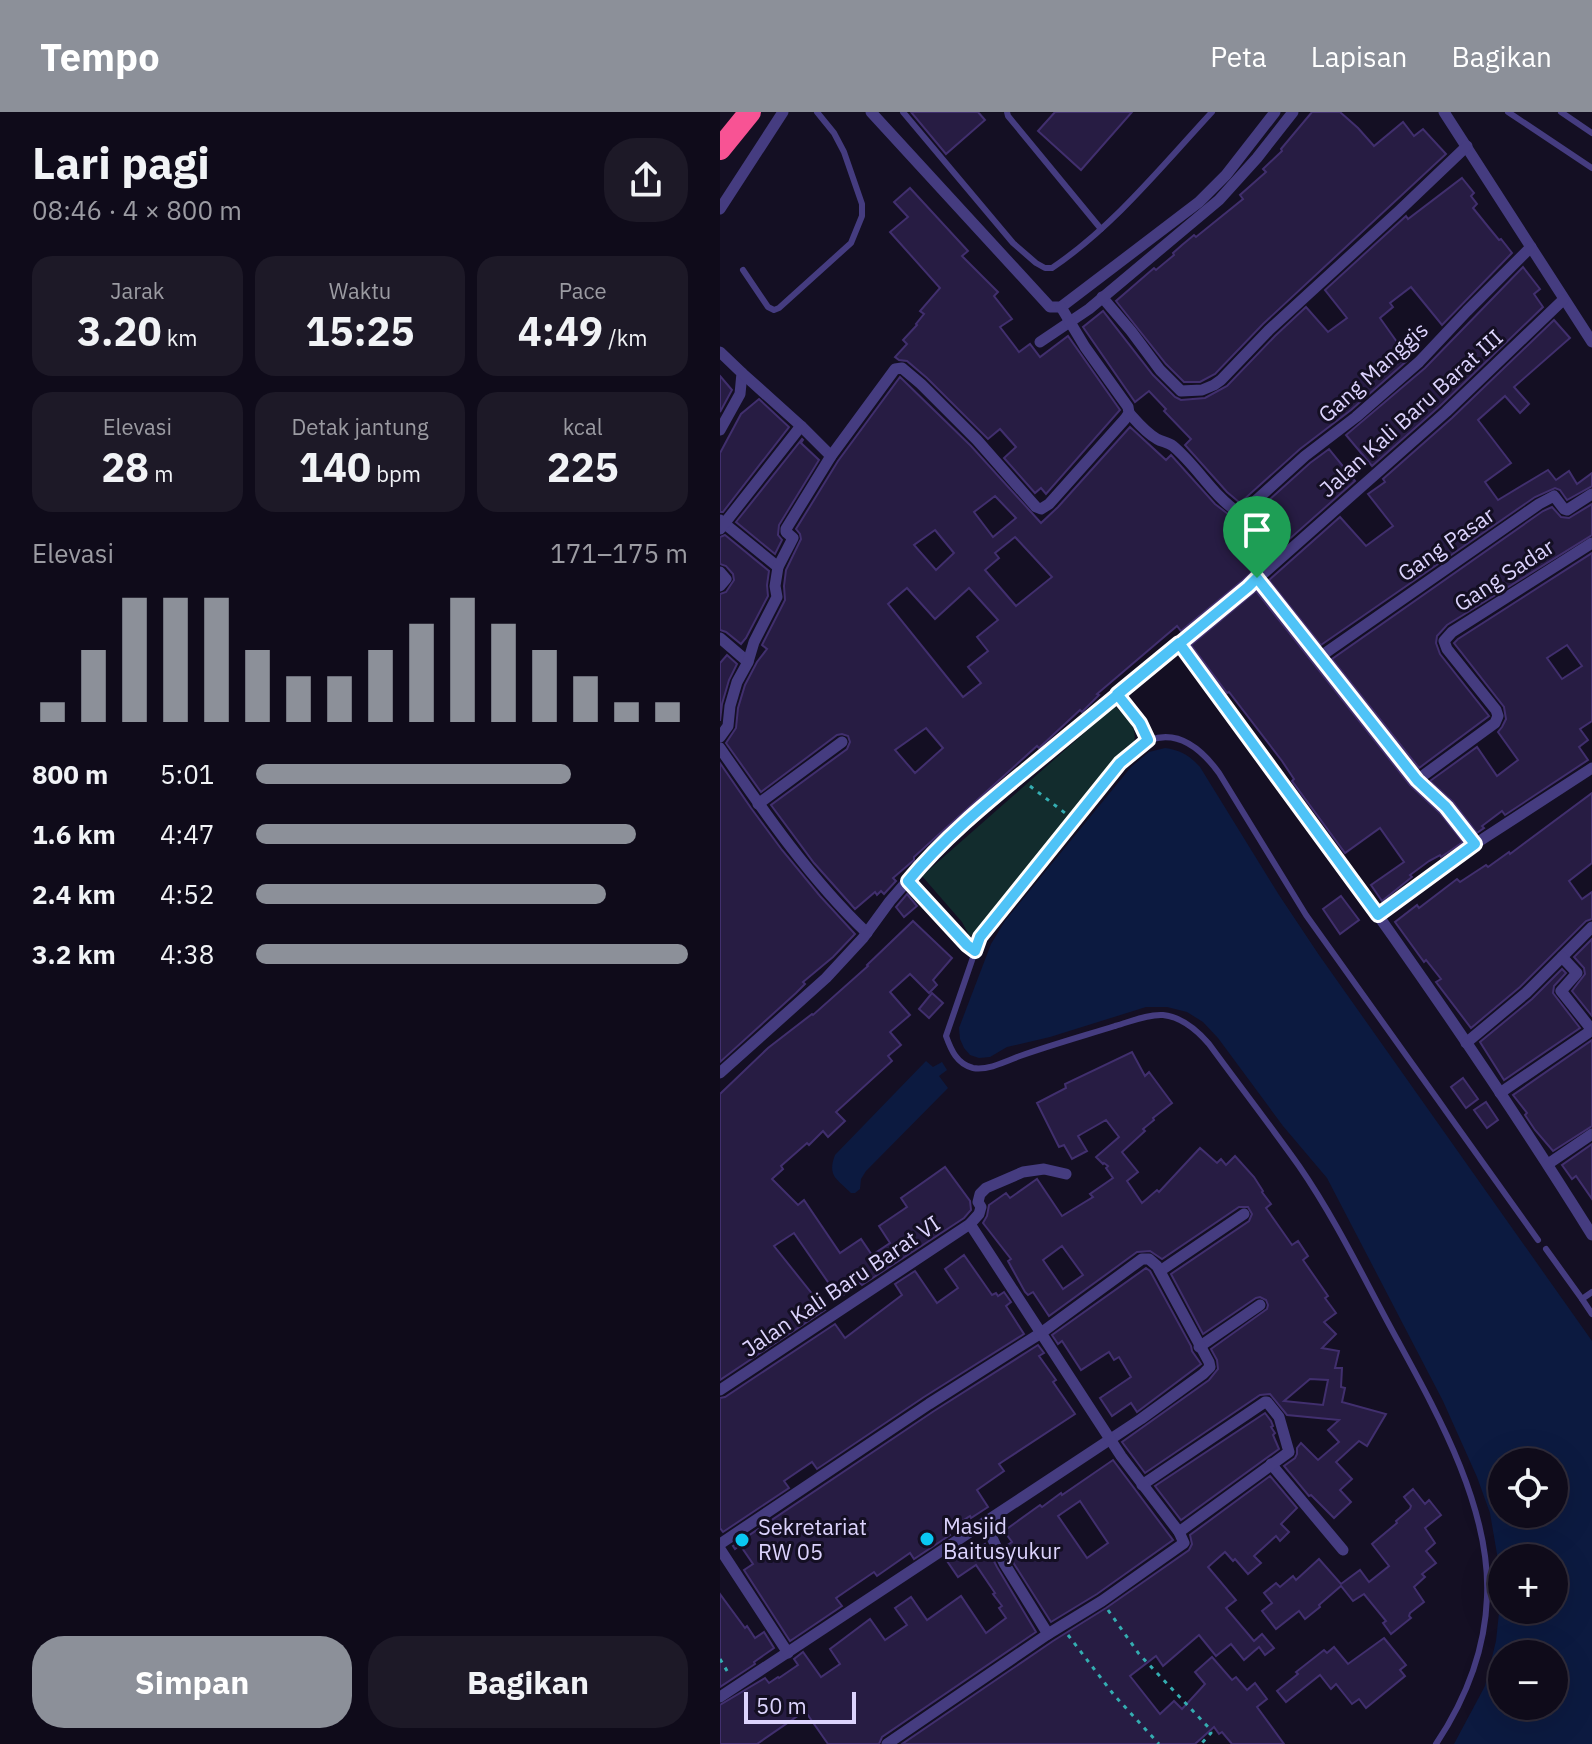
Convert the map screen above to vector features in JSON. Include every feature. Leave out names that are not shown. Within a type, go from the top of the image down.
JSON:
[{"type":"highway","points":[[720,149],[750,112]]},
{"type":"street","points":[[720,209],[783,112]]},
{"type":"street","points":[[871,112],[1050,307],[1061,307],[1199,202],[1226,175],[1275,112]]},
{"type":"street","points":[[1040,342],[1102,297],[1219,200],[1293,112]]},
{"type":"street","points":[[1444,112],[1592,342]]},
{"type":"street","points":[[1102,297],[1160,370],[1181,391],[1202,390],[1214,385],[1467,146]]},
{"type":"street","name":"Gang Manggis","points":[[1129,413],[1156,439],[1172,444],[1233,509],[1243,512],[1305,456],[1419,362],[1531,247]]},
{"type":"street","name":"Jalan Kali Baru Barat III","points":[[720,1073],[826,978],[927,858],[970,817],[1257,578],[1446,412],[1563,300]]},
{"type":"street","points":[[720,737],[728,726],[737,682],[777,597],[778,567],[793,539],[786,529],[831,456],[895,369],[902,368],[921,384],[1041,509],[1049,504],[1129,413],[1061,307]]},
{"type":"street","points":[[720,352],[831,456]]},
{"type":"street","points":[[720,430],[740,394],[742,373]]},
{"type":"street","points":[[778,567],[721,524],[801,426]]},
{"type":"street","name":"Gang Pasar","points":[[1321,656],[1539,504],[1554,496],[1567,510],[1592,494]]},
{"type":"street","name":"Gang Sadar","points":[[1417,780],[1495,723],[1498,716],[1444,641],[1452,632],[1592,543]]},
{"type":"street","points":[[720,572],[726,579],[720,586]]},
{"type":"street","points":[[1257,578],[1417,780],[1446,807],[1475,844]]},
{"type":"street","points":[[720,638],[748,662]]},
{"type":"street","points":[[1179,643],[1378,915],[1548,1164],[1592,1235]]},
{"type":"street","points":[[758,804],[842,742]]},
{"type":"street","points":[[720,748],[758,804],[836,903],[867,933]]},
{"type":"street","points":[[1378,915],[1475,844],[1592,768]]},
{"type":"street","points":[[1466,1043],[1526,993],[1592,927]]},
{"type":"street","points":[[1500,1093],[1592,1030],[1561,991],[1577,973],[1562,957]]},
{"type":"street","points":[[1548,1164],[1592,1134]]},
{"type":"street","points":[[970,1224],[981,1208],[978,1202],[986,1188],[1023,1172],[1044,1169],[1066,1174]]},
{"type":"street","points":[[1160,1271],[1244,1214]]},
{"type":"street","name":"Jalan Kali Baru Barat VI","points":[[720,1390],[970,1224],[1142,1485],[1179,1532]]},
{"type":"street","points":[[720,1697],[788,1653],[1111,1439],[1208,1370],[1209,1362],[1153,1262],[1142,1259],[1041,1333],[929,1404],[720,1547],[788,1653]]},
{"type":"street","points":[[1199,1347],[1260,1305]]},
{"type":"street","points":[[887,1744],[1183,1545],[1179,1532],[1289,1452],[1279,1417],[1266,1402],[1142,1485]]},
{"type":"street","points":[[1271,1464],[1343,1550]]},
{"type":"street","points":[[985,1523],[1004,1563],[1048,1634]]},
{"type":"lane","points":[[743,270],[768,307],[774,310],[851,243],[862,216],[862,204],[844,152],[817,112]]},
{"type":"lane","points":[[903,112],[1013,243],[1045,268],[1052,268],[1063,261],[1101,229],[1212,112]]},
{"type":"lane","points":[[1007,112],[1101,229]]},
{"type":"lane","points":[[1508,112],[1592,168]]},
{"type":"lane","points":[[1561,112],[1592,133]]},
{"type":"lane","points":[[1117,694],[1140,723],[1148,740]]},
{"type":"lane","points":[[1436,1744],[1453,1719],[1475,1670],[1487,1596],[1485,1553],[1475,1506],[1433,1406],[1328,1211],[1300,1167],[1209,1044],[1198,1031],[1183,1021],[1164,1015],[1147,1017],[986,1068],[974,1068],[960,1062],[950,1049],[946,1036],[980,937],[1120,763],[1148,740],[1167,736],[1190,743],[1207,757],[1219,773],[1306,915],[1538,1240]]},
{"type":"lane","points":[[908,881],[975,951]]},
{"type":"lane","points":[[1546,1249],[1592,1314]]},
{"type":"lane","points":[[1582,1299],[1592,1292]]},
{"type":"path","points":[[1019,777],[1067,815]]},
{"type":"path","points":[[1102,1601],[1139,1654],[1210,1729],[1211,1733],[1201,1744]]},
{"type":"path","points":[[1061,1626],[1114,1695],[1159,1744]]},
{"type":"path","points":[[720,1659],[737,1686]]},
{"type":"green space","points":[[1115,706],[1132,726],[1134,742],[1125,748],[970,937],[962,922],[922,876]]},
{"type":"water","points":[[1165,748],[1188,756],[1200,767],[1319,955],[1592,1341],[1592,1744],[1454,1744],[1485,1686],[1488,1674],[1488,1720],[1568,1720],[1568,1640],[1496,1640],[1498,1624],[1568,1624],[1568,1544],[1495,1544],[1493,1528],[1568,1528],[1568,1448],[1488,1448],[1488,1507],[1443,1401],[1327,1178],[1283,1126],[1218,1038],[1203,1022],[1187,1012],[1167,1007],[1146,1007],[1007,1047],[990,1057],[970,1055],[964,1048],[959,1028],[991,944],[1005,921],[1131,767],[1149,752]]},
{"type":"water","points":[[926,1061],[933,1067],[942,1062],[947,1070],[939,1076],[948,1088],[866,1171],[860,1189],[851,1193],[833,1173],[835,1155]]},
{"type":"building","points":[[911,112],[978,112],[985,120],[946,154]]},
{"type":"building","points":[[1055,112],[1132,112],[1081,170],[1038,131]]},
{"type":"building","points":[[1312,112],[1340,112],[1374,146],[1403,122],[1414,136],[1423,129],[1446,154],[1263,324],[1215,374],[1200,382],[1184,382],[1116,301],[1194,235],[1196,237],[1243,199],[1240,195],[1266,172],[1263,169],[1282,151]]},
{"type":"building","points":[[1462,178],[1474,193],[1471,196],[1477,204],[1473,208],[1512,253],[1442,325],[1411,287],[1390,303],[1393,307],[1380,318],[1409,359],[1240,503],[1185,445],[1191,439],[1149,391],[1135,402],[1083,327],[1103,311],[1153,375],[1175,397],[1181,400],[1205,398],[1227,386],[1306,307],[1328,332],[1347,318],[1325,290],[1406,216],[1408,219]]},
{"type":"building","points":[[910,188],[968,251],[962,256],[998,292],[994,296],[1012,319],[1000,327],[1019,352],[1030,344],[1040,357],[1068,336],[1120,410],[1046,494],[1041,488],[1035,493],[1004,458],[1016,447],[1000,429],[988,439],[927,378],[907,361],[895,357],[907,344],[903,340],[924,314],[920,311],[940,288],[890,232],[908,217],[894,202]]},
{"type":"building","points":[[1523,267],[1540,289],[1534,294],[1543,307],[1372,466],[1346,435],[1425,368]]},
{"type":"building","points":[[1554,320],[1570,338],[1514,387],[1529,404],[1520,413],[1505,396],[1478,420],[1511,463],[1485,482],[1498,500],[1548,470],[1556,480],[1569,471],[1577,484],[1592,473],[1592,486],[1567,500],[1555,488],[1535,497],[1321,645],[1269,580],[1340,517],[1366,546],[1393,526],[1368,494],[1385,482],[1383,479]]},
{"type":"building","points":[[720,376],[732,390],[720,412]]},
{"type":"building","points":[[900,377],[971,446],[1041,523],[1130,427],[1166,460],[1171,455],[1215,504],[1237,521],[1249,518],[1329,449],[1355,481],[1242,581],[1181,631],[1177,626],[1097,694],[1082,712],[1080,710],[1039,748],[1037,746],[914,857],[893,878],[896,881],[884,894],[881,891],[877,895],[875,892],[855,909],[814,863],[771,805],[847,749],[850,742],[848,736],[837,735],[761,792],[726,743],[736,728],[745,685],[767,649],[762,645],[785,600],[786,570],[801,539],[796,529],[838,461]],"holes":[[[995,496],[1016,518],[993,537],[974,512]],[[935,530],[954,553],[936,570],[914,545]],[[1015,537],[1052,577],[1016,606],[985,570],[999,558],[995,553]],[[907,588],[935,619],[969,588],[998,620],[977,637],[988,651],[968,667],[981,683],[963,697],[888,604]],[[926,728],[943,748],[915,773],[895,750]]]},
{"type":"building","points":[[759,399],[789,427],[720,512],[720,453],[741,414]]},
{"type":"building","points":[[802,439],[801,443],[819,460],[779,525],[778,535],[782,540],[775,554],[736,522]]},
{"type":"building","points":[[1592,504],[1592,535],[1447,625],[1437,636],[1440,654],[1489,716],[1419,768],[1332,659],[1543,511],[1552,507],[1561,517],[1569,518]]},
{"type":"building","points":[[725,535],[769,571],[768,596],[741,644],[720,630],[720,594],[726,592],[734,580],[726,566],[720,564],[720,537]]},
{"type":"building","points":[[1592,553],[1592,721],[1580,729],[1588,740],[1579,747],[1588,760],[1505,815],[1502,811],[1477,833],[1453,802],[1430,781],[1477,747],[1497,776],[1518,760],[1498,732],[1506,719],[1504,707],[1454,643]],"holes":[[[1567,645],[1582,666],[1562,679],[1547,658]]]},
{"type":"building","points":[[1256,591],[1410,785],[1440,813],[1463,842],[1429,861],[1382,901],[1371,885],[1404,862],[1380,828],[1345,853],[1292,781],[1294,779],[1282,761],[1191,645]]},
{"type":"building","points":[[727,655],[737,664],[729,680],[720,721],[720,663]]},
{"type":"building","points":[[720,763],[782,850],[855,934],[720,1062]]},
{"type":"building","points":[[1592,793],[1592,863],[1569,881],[1582,899],[1592,892],[1592,919],[1586,921],[1520,987],[1471,1028],[1436,982],[1441,979],[1426,960],[1424,962],[1395,922],[1457,879],[1460,882],[1510,854]]},
{"type":"building","points":[[907,894],[917,906],[904,917],[896,907]]},
{"type":"building","points":[[1341,896],[1359,920],[1340,934],[1323,909]]},
{"type":"building","points":[[913,921],[952,958],[933,980],[937,985],[929,993],[910,974],[890,992],[910,1015],[890,1032],[901,1045],[888,1056],[892,1061],[836,1112],[845,1121],[828,1137],[823,1131],[809,1145],[807,1143],[781,1166],[783,1169],[772,1179],[798,1205],[804,1200],[840,1253],[861,1239],[872,1255],[890,1243],[879,1226],[907,1207],[901,1198],[945,1167],[970,1201],[971,1210],[964,1218],[839,1298],[794,1233],[774,1246],[825,1310],[720,1380],[720,1094],[768,1048],[813,1015],[868,966]]},
{"type":"building","points":[[1592,939],[1592,1016],[1572,991],[1585,974],[1584,968],[1574,957]]},
{"type":"building","points":[[1562,969],[1566,973],[1554,986],[1553,993],[1580,1028],[1504,1080],[1480,1042],[1532,999]]},
{"type":"building","points":[[932,993],[943,1003],[929,1018],[919,1009]]},
{"type":"building","points":[[1592,1040],[1592,1126],[1553,1151],[1535,1130],[1513,1095]]},
{"type":"building","points":[[1132,1052],[1145,1076],[1149,1072],[1172,1103],[1153,1118],[1143,1129],[1145,1131],[1122,1152],[1138,1172],[1127,1181],[1142,1203],[1157,1190],[1159,1192],[1200,1148],[1217,1163],[1221,1159],[1226,1165],[1235,1156],[1263,1191],[1271,1204],[1266,1208],[1292,1245],[1298,1241],[1308,1256],[1303,1260],[1336,1313],[1324,1322],[1336,1334],[1322,1348],[1339,1351],[1335,1368],[1342,1368],[1341,1387],[1345,1388],[1342,1402],[1386,1414],[1367,1446],[1359,1441],[1336,1462],[1352,1479],[1340,1490],[1351,1502],[1334,1518],[1309,1496],[1284,1466],[1295,1458],[1301,1443],[1318,1460],[1339,1442],[1328,1430],[1339,1420],[1287,1415],[1270,1394],[1260,1395],[1145,1473],[1122,1442],[1209,1380],[1218,1369],[1211,1349],[1267,1309],[1266,1300],[1256,1298],[1203,1334],[1171,1274],[1249,1221],[1252,1214],[1248,1207],[1239,1207],[1162,1259],[1150,1251],[1137,1252],[1049,1316],[1033,1292],[1028,1295],[1025,1292],[1008,1261],[1011,1259],[983,1223],[989,1205],[1006,1193],[1010,1198],[1037,1179],[1062,1216],[1093,1197],[1090,1194],[1113,1178],[1106,1168],[1108,1166],[1096,1157],[1119,1137],[1106,1120],[1078,1136],[1087,1151],[1072,1159],[1064,1145],[1059,1147],[1037,1103],[1066,1088],[1065,1084]],"holes":[[[1062,1246],[1083,1275],[1063,1289],[1043,1260]],[[1310,1379],[1328,1380],[1323,1405],[1284,1401]]]},
{"type":"building","points":[[1463,1078],[1478,1099],[1466,1108],[1451,1087]]},
{"type":"building","points":[[1486,1102],[1498,1120],[1487,1128],[1474,1110]]},
{"type":"building","points":[[1592,1144],[1592,1199],[1576,1176],[1572,1179],[1562,1165]]},
{"type":"building","points":[[964,1255],[992,1295],[996,1293],[998,1296],[1004,1292],[1011,1302],[1006,1306],[1024,1334],[817,1469],[812,1462],[784,1481],[789,1488],[723,1532],[720,1528],[720,1398],[835,1324],[845,1338],[902,1295],[895,1284],[915,1271],[937,1303],[958,1288],[945,1269]]},
{"type":"building","points":[[1146,1268],[1201,1364],[1137,1412],[1131,1403],[1112,1416],[1100,1398],[1131,1377],[1119,1357],[1114,1360],[1109,1352],[1081,1370],[1062,1341],[1058,1344],[1052,1335]]},
{"type":"building","points":[[1038,1345],[1044,1353],[1039,1356],[1075,1414],[999,1464],[1004,1471],[977,1490],[988,1507],[947,1531],[950,1535],[914,1559],[910,1553],[877,1576],[874,1572],[836,1598],[842,1606],[790,1641],[744,1570],[753,1564],[740,1545],[735,1549],[733,1546]]},
{"type":"building","points":[[1265,1413],[1273,1426],[1279,1449],[1181,1520],[1155,1486]]},
{"type":"building","points":[[1113,1460],[1173,1540],[1097,1594],[1051,1622],[1011,1559],[1006,1546],[1012,1542],[1004,1531],[1040,1505],[1042,1507]],"holes":[[[1080,1501],[1108,1543],[1087,1558],[1058,1516]]]},
{"type":"building","points":[[1270,1476],[1297,1508],[1281,1524],[1289,1532],[1280,1541],[1276,1536],[1254,1556],[1261,1563],[1248,1574],[1225,1552],[1208,1567],[1236,1600],[1226,1608],[1254,1641],[1262,1634],[1274,1648],[1265,1655],[1259,1647],[1244,1660],[1231,1644],[1216,1656],[1199,1635],[1163,1666],[1156,1656],[1130,1676],[1160,1714],[1174,1701],[1182,1709],[1205,1684],[1195,1672],[1212,1657],[1232,1680],[1236,1677],[1247,1690],[1255,1683],[1267,1699],[1257,1707],[1284,1744],[1232,1744],[1214,1727],[1195,1744],[902,1744],[1189,1550],[1192,1544],[1190,1535]]},
{"type":"building","points":[[1413,1489],[1425,1504],[1429,1500],[1441,1515],[1425,1528],[1435,1543],[1426,1551],[1436,1563],[1422,1574],[1425,1577],[1414,1587],[1424,1602],[1410,1613],[1411,1618],[1391,1634],[1383,1623],[1386,1621],[1364,1594],[1353,1601],[1341,1586],[1305,1619],[1299,1611],[1276,1629],[1262,1611],[1272,1603],[1264,1593],[1276,1583],[1280,1587],[1293,1576],[1296,1580],[1319,1559],[1341,1584],[1360,1570],[1369,1582],[1389,1566],[1372,1544],[1410,1509],[1404,1497]]},
{"type":"building","points":[[985,1544],[1036,1632],[882,1737],[879,1744],[828,1744],[805,1711],[757,1744],[720,1744],[720,1705],[765,1678],[769,1683],[779,1678],[798,1665],[794,1659],[803,1652],[821,1677],[840,1664],[830,1649],[870,1619],[885,1640],[907,1625],[895,1608],[911,1597],[927,1620],[961,1596],[986,1633],[1006,1618],[995,1593],[976,1565],[958,1577],[945,1558],[958,1550],[963,1559]]},
{"type":"building","points":[[720,1594],[755,1638],[764,1632],[774,1648],[720,1687]]},
{"type":"building","points":[[1384,1638],[1406,1665],[1400,1670],[1405,1676],[1366,1708],[1359,1699],[1352,1704],[1336,1684],[1331,1689],[1320,1675],[1286,1702],[1277,1691],[1324,1650],[1327,1653],[1334,1647],[1348,1664]]},
{"type":"place","name":"Masjid Baitusyukur","points":[[927,1539]]},
{"type":"place","name":"Sekretariat RW 05","points":[[742,1540]]},
{"type":"route","points":[[1257,578],[1248,587],[1179,643],[1117,694],[970,817],[908,881],[967,945],[975,951],[980,937],[1120,763],[1148,740],[1140,723],[1117,694],[1179,643],[1378,915],[1475,844],[1446,807],[1417,780],[1257,578]]}]
